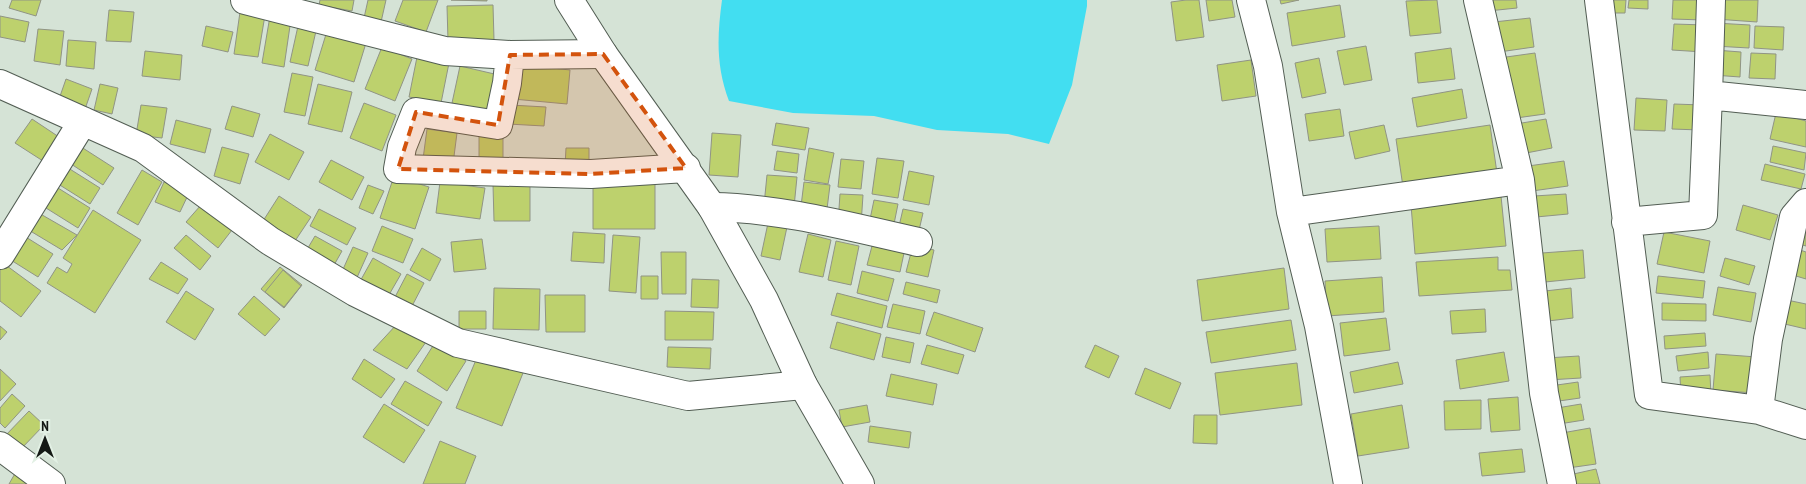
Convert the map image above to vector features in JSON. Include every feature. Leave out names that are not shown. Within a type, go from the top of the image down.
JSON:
[{"type":"street","points":[[245,0],[445,51],[510,55],[603,54]]},
{"type":"street","points":[[570,0],[603,54],[712,207],[764,300],[802,385],[860,484]]},
{"type":"street","points":[[1251,0],[1268,66],[1291,212],[1319,326],[1348,484]]},
{"type":"street","points":[[1478,0],[1520,180],[1544,393],[1562,484]]},
{"type":"street","points":[[1599,0],[1649,395],[1760,410],[1806,425]]},
{"type":"street","points":[[1626,222],[1703,215],[1711,0]]},
{"type":"street","points":[[510,55],[507,84],[498,125],[416,112],[402,148],[398,169],[591,174],[686,168]]},
{"type":"street","points":[[0,84],[142,148],[270,241],[355,292],[458,343],[688,396],[802,385]]},
{"type":"street","points":[[1708,96],[1806,105]]},
{"type":"street","points":[[0,255],[83,121]]},
{"type":"street","points":[[1291,212],[1520,180]]},
{"type":"street","points":[[1760,410],[1768,339],[1794,218],[1806,203]]},
{"type":"street","points":[[712,207],[748,207],[777,211],[918,242]]},
{"type":"street","points":[[0,446],[51,484]]},
{"type":"highlighted area","points":[[603,54],[686,168],[591,174],[398,169],[416,112],[498,125],[510,55]]},
{"type":"water","points":[[722,0],[1087,0],[1087,6],[1072,85],[1049,144],[1008,134],[937,130],[874,116],[793,113],[729,101],[722,76],[719,51]]},
{"type":"building","points":[[12,0],[41,0],[36,16],[9,8]]},
{"type":"building","points":[[320,0],[354,0],[352,11],[319,5]]},
{"type":"building","points":[[368,0],[386,0],[381,22],[364,18]]},
{"type":"building","points":[[403,0],[438,0],[426,32],[395,21]]},
{"type":"building","points":[[451,0],[487,0],[487,1]]},
{"type":"building","points":[[1199,0],[1204,37],[1176,41],[1171,2]]},
{"type":"building","points":[[1206,0],[1232,0],[1235,17],[1209,21]]},
{"type":"building","points":[[1280,0],[1299,0],[1281,4]]},
{"type":"building","points":[[1437,0],[1441,33],[1410,36],[1406,1]]},
{"type":"building","points":[[1487,0],[1516,0],[1517,8],[1488,11]]},
{"type":"building","points":[[1608,0],[1626,0],[1625,13],[1607,13]]},
{"type":"building","points":[[1629,0],[1648,0],[1648,9],[1628,8]]},
{"type":"building","points":[[1673,0],[1706,0],[1704,20],[1672,19]]},
{"type":"building","points":[[1716,0],[1758,0],[1757,22],[1715,19]]},
{"type":"building","points":[[493,5],[494,40],[448,41],[447,6]]},
{"type":"building","points":[[1340,5],[1345,37],[1292,46],[1287,13]]},
{"type":"building","points":[[109,10],[134,12],[131,42],[106,41]]},
{"type":"building","points":[[240,12],[265,15],[258,57],[234,54]]},
{"type":"building","points":[[0,16],[29,22],[25,42],[0,37]]},
{"type":"building","points":[[270,16],[291,19],[284,67],[262,63]]},
{"type":"building","points":[[1530,18],[1534,47],[1499,52],[1494,22]]},
{"type":"building","points":[[1715,23],[1750,25],[1749,48],[1714,46]]},
{"type":"building","points":[[1674,24],[1705,25],[1704,52],[1672,50]]},
{"type":"building","points":[[206,26],[233,32],[228,52],[202,46]]},
{"type":"building","points":[[298,26],[316,31],[308,66],[290,62]]},
{"type":"building","points":[[1755,26],[1784,27],[1783,50],[1754,48]]},
{"type":"building","points":[[38,29],[64,31],[60,65],[34,61]]},
{"type":"building","points":[[327,31],[366,43],[354,82],[315,70]]},
{"type":"building","points":[[68,40],[96,42],[94,69],[66,66]]},
{"type":"building","points":[[1366,46],[1372,80],[1344,85],[1337,51]]},
{"type":"building","points":[[382,47],[412,59],[395,101],[365,89]]},
{"type":"building","points":[[1451,48],[1455,79],[1418,83],[1415,53]]},
{"type":"building","points":[[1715,50],[1741,52],[1740,77],[1713,75]]},
{"type":"building","points":[[145,51],[182,55],[180,80],[142,76]]},
{"type":"building","points":[[1535,53],[1545,114],[1509,119],[1499,58]]},
{"type":"building","points":[[1751,53],[1776,54],[1775,79],[1749,78]]},
{"type":"building","points":[[417,57],[449,63],[441,103],[409,97]]},
{"type":"building","points":[[1319,58],[1326,93],[1302,98],[1295,63]]},
{"type":"building","points":[[1251,60],[1256,96],[1222,101],[1217,65]]},
{"type":"building","points":[[516,64],[570,70],[567,104],[513,99]]},
{"type":"building","points":[[460,66],[503,76],[495,112],[452,103]]},
{"type":"building","points":[[292,73],[313,77],[305,116],[284,112]]},
{"type":"building","points":[[66,79],[92,89],[84,112],[58,102]]},
{"type":"building","points":[[100,84],[118,88],[112,114],[94,110]]},
{"type":"building","points":[[318,84],[352,92],[342,132],[308,124]]},
{"type":"building","points":[[1462,89],[1467,118],[1417,127],[1412,98]]},
{"type":"building","points":[[1636,98],[1667,100],[1665,131],[1634,130]]},
{"type":"building","points":[[364,103],[396,115],[382,151],[350,138]]},
{"type":"building","points":[[1674,104],[1702,105],[1700,130],[1672,129]]},
{"type":"building","points":[[141,105],[167,108],[162,138],[136,135]]},
{"type":"building","points":[[510,105],[546,107],[544,126],[508,124]]},
{"type":"building","points":[[232,106],[260,114],[253,137],[225,129]]},
{"type":"building","points":[[1340,109],[1344,136],[1309,141],[1305,114]]},
{"type":"building","points":[[1776,113],[1806,121],[1806,147],[1770,139]]},
{"type":"building","points":[[32,119],[59,137],[43,161],[15,143]]},
{"type":"building","points":[[1546,119],[1552,148],[1521,154],[1516,124]]},
{"type":"building","points":[[176,120],[211,129],[205,153],[170,144]]},
{"type":"building","points":[[776,123],[809,128],[805,150],[772,145]]},
{"type":"building","points":[[1384,125],[1390,151],[1355,159],[1349,132]]},
{"type":"building","points":[[1490,125],[1497,173],[1403,187],[1396,139]]},
{"type":"building","points":[[427,129],[457,133],[453,164],[423,159]]},
{"type":"building","points":[[712,133],[741,135],[738,177],[709,175]]},
{"type":"building","points":[[270,134],[304,152],[289,180],[255,162]]},
{"type":"building","points":[[479,134],[503,134],[503,162],[479,162]]},
{"type":"building","points":[[75,143],[114,168],[103,185],[65,160]]},
{"type":"building","points":[[1773,146],[1806,153],[1804,170],[1770,162]]},
{"type":"building","points":[[222,147],[249,154],[240,184],[214,176]]},
{"type":"building","points":[[566,148],[589,148],[589,166],[565,166]]},
{"type":"building","points":[[809,148],[834,153],[828,184],[804,180]]},
{"type":"building","points":[[777,151],[799,154],[797,173],[774,170]]},
{"type":"building","points":[[877,158],[904,161],[898,198],[872,194]]},
{"type":"building","points":[[841,159],[864,161],[861,189],[838,187]]},
{"type":"building","points":[[331,160],[364,177],[352,200],[319,182]]},
{"type":"building","points":[[1564,161],[1568,186],[1532,191],[1528,166]]},
{"type":"building","points":[[1765,164],[1805,174],[1801,189],[1761,180]]},
{"type":"building","points":[[65,166],[100,188],[90,204],[55,182]]},
{"type":"building","points":[[142,170],[162,182],[138,225],[117,213]]},
{"type":"building","points":[[909,171],[934,176],[929,205],[903,200]]},
{"type":"building","points":[[767,175],[797,177],[794,207],[764,205]]},
{"type":"building","points":[[394,176],[429,187],[415,229],[380,218]]},
{"type":"building","points":[[164,182],[189,193],[180,212],[155,202]]},
{"type":"building","points":[[440,182],[485,188],[480,219],[436,213]]},
{"type":"building","points":[[593,182],[655,182],[655,229],[593,229]]},
{"type":"building","points":[[804,182],[830,185],[826,217],[800,214]]},
{"type":"building","points":[[50,183],[90,208],[78,228],[38,203]]},
{"type":"building","points":[[368,185],[384,191],[373,214],[359,208]]},
{"type":"building","points":[[493,185],[530,185],[530,221],[494,221]]},
{"type":"building","points":[[840,194],[863,195],[861,225],[838,223]]},
{"type":"building","points":[[1566,194],[1568,214],[1536,217],[1534,196]]},
{"type":"building","points":[[279,196],[311,217],[295,241],[263,221]]},
{"type":"building","points":[[1501,196],[1506,246],[1415,254],[1411,205]]},
{"type":"building","points":[[874,200],[898,204],[892,234],[868,229]]},
{"type":"building","points":[[201,205],[232,230],[218,248],[186,222]]},
{"type":"building","points":[[1743,205],[1778,215],[1770,240],[1736,230]]},
{"type":"building","points":[[319,209],[356,228],[347,245],[310,226]]},
{"type":"building","points":[[903,209],[923,213],[917,239],[897,235]]},
{"type":"building","points":[[93,210],[141,240],[95,313],[47,283],[57,267],[67,273],[72,264],[63,258]]},
{"type":"building","points":[[37,212],[77,235],[62,250],[27,229]]},
{"type":"building","points":[[1806,219],[1806,246],[1796,243]]},
{"type":"building","points":[[768,223],[787,227],[780,260],[761,256]]},
{"type":"building","points":[[382,226],[413,239],[403,263],[372,251]]},
{"type":"building","points":[[1379,226],[1381,259],[1327,262],[1325,229]]},
{"type":"building","points":[[573,232],[605,234],[604,263],[571,261]]},
{"type":"building","points":[[1664,232],[1710,241],[1704,273],[1657,264]]},
{"type":"building","points":[[21,234],[53,254],[38,277],[6,257]]},
{"type":"building","points":[[808,234],[831,240],[823,277],[799,272]]},
{"type":"building","points":[[186,235],[211,256],[200,270],[174,248]]},
{"type":"building","points":[[613,235],[640,237],[636,293],[609,291]]},
{"type":"building","points":[[315,236],[342,251],[329,274],[302,258]]},
{"type":"building","points":[[482,239],[486,269],[454,272],[451,242]]},
{"type":"building","points":[[836,241],[859,246],[851,285],[828,280]]},
{"type":"building","points":[[913,245],[934,250],[928,277],[906,272]]},
{"type":"building","points":[[872,246],[904,253],[900,272],[867,265]]},
{"type":"building","points":[[353,247],[368,253],[355,282],[340,276]]},
{"type":"building","points":[[422,248],[441,259],[430,281],[410,270]]},
{"type":"building","points":[[1794,248],[1806,252],[1806,279],[1786,273]]},
{"type":"building","points":[[1583,250],[1585,278],[1545,282],[1542,253]]},
{"type":"building","points":[[661,252],[686,252],[686,294],[662,294]]},
{"type":"building","points":[[1498,257],[1498,270],[1510,270],[1512,290],[1419,296],[1416,262]]},
{"type":"building","points":[[373,258],[401,274],[386,300],[358,285]]},
{"type":"building","points":[[1725,258],[1755,266],[1749,285],[1720,276]]},
{"type":"building","points":[[161,262],[188,279],[178,294],[149,279]]},
{"type":"building","points":[[3,263],[41,291],[21,317],[0,301],[0,266]]},
{"type":"building","points":[[280,267],[302,285],[284,308],[261,289]]},
{"type":"building","points":[[1284,268],[1289,309],[1202,321],[1197,280]]},
{"type":"building","points":[[283,270],[301,286],[284,307],[265,292]]},
{"type":"building","points":[[862,271],[894,279],[888,301],[857,293]]},
{"type":"building","points":[[407,274],[424,283],[411,308],[394,299]]},
{"type":"building","points":[[641,276],[658,276],[658,299],[641,299]]},
{"type":"building","points":[[1658,276],[1705,281],[1703,298],[1656,293]]},
{"type":"building","points":[[1382,277],[1384,312],[1327,316],[1325,281]]},
{"type":"building","points":[[692,279],[719,280],[718,308],[691,307]]},
{"type":"building","points":[[906,282],[940,290],[937,303],[903,294]]},
{"type":"building","points":[[1718,287],[1756,293],[1751,322],[1713,315]]},
{"type":"building","points":[[494,288],[540,289],[539,330],[493,329]]},
{"type":"building","points":[[1571,288],[1573,318],[1548,321],[1545,291]]},
{"type":"building","points":[[186,291],[214,309],[195,340],[166,322]]},
{"type":"building","points":[[837,293],[887,306],[882,328],[831,315]]},
{"type":"building","points":[[545,295],[585,295],[585,332],[546,332]]},
{"type":"building","points":[[254,296],[280,319],[265,336],[238,314]]},
{"type":"building","points":[[1782,299],[1806,304],[1806,329],[1776,322]]},
{"type":"building","points":[[1662,303],[1706,304],[1706,321],[1662,320]]},
{"type":"building","points":[[893,304],[925,311],[920,334],[887,327]]},
{"type":"building","points":[[1485,309],[1486,332],[1452,334],[1450,311]]},
{"type":"building","points":[[459,311],[486,311],[486,329],[459,329]]},
{"type":"building","points":[[665,311],[714,312],[713,340],[665,340]]},
{"type":"building","points":[[934,312],[983,328],[975,352],[926,335]]},
{"type":"building","points":[[1386,318],[1390,350],[1344,356],[1340,323]]},
{"type":"building","points":[[1291,320],[1296,350],[1211,363],[1206,332]]},
{"type":"building","points":[[837,322],[881,334],[874,360],[830,348]]},
{"type":"building","points":[[397,324],[426,342],[407,369],[373,350]]},
{"type":"building","points":[[0,326],[7,332],[0,340]]},
{"type":"building","points":[[1705,333],[1706,346],[1665,349],[1664,336]]},
{"type":"building","points":[[886,337],[914,343],[910,363],[882,357]]},
{"type":"building","points":[[436,341],[466,361],[447,391],[417,371]]},
{"type":"building","points":[[927,345],[964,355],[958,374],[921,364]]},
{"type":"building","points":[[1095,345],[1119,356],[1109,378],[1085,367]]},
{"type":"building","points":[[668,347],[711,348],[710,369],[667,367]]},
{"type":"building","points":[[1504,352],[1509,381],[1460,389],[1456,360]]},
{"type":"building","points":[[1708,352],[1709,368],[1678,371],[1676,356]]},
{"type":"building","points":[[1716,354],[1757,357],[1754,393],[1713,390]]},
{"type":"building","points":[[478,355],[523,373],[502,426],[456,408]]},
{"type":"building","points":[[1579,356],[1581,378],[1548,380],[1546,358]]},
{"type":"building","points":[[364,359],[395,379],[381,398],[352,379]]},
{"type":"building","points":[[1398,362],[1403,384],[1354,393],[1350,372]]},
{"type":"building","points":[[1297,363],[1302,405],[1220,415],[1215,373]]},
{"type":"building","points":[[1145,368],[1181,383],[1170,409],[1135,394]]},
{"type":"building","points":[[0,369],[16,384],[0,401]]},
{"type":"building","points":[[891,374],[937,384],[933,405],[886,396]]},
{"type":"building","points":[[1710,375],[1711,395],[1681,396],[1680,377]]},
{"type":"building","points":[[405,381],[442,402],[428,426],[391,404]]},
{"type":"building","points":[[1578,382],[1580,398],[1552,402],[1550,386]]},
{"type":"building","points":[[12,394],[25,406],[5,428],[0,423],[0,408]]},
{"type":"building","points":[[1518,397],[1520,430],[1491,432],[1488,399]]},
{"type":"building","points":[[1481,400],[1481,429],[1445,430],[1444,401]]},
{"type":"building","points":[[384,404],[425,430],[404,463],[363,437]]},
{"type":"building","points":[[1581,404],[1584,420],[1559,424],[1557,408]]},
{"type":"building","points":[[867,405],[870,422],[842,427],[839,410]]},
{"type":"building","points":[[1402,405],[1409,448],[1358,456],[1351,414]]},
{"type":"building","points":[[29,411],[44,425],[20,450],[5,436]]},
{"type":"building","points":[[1194,415],[1217,415],[1217,444],[1193,443]]},
{"type":"building","points":[[870,426],[911,432],[909,448],[868,442]]},
{"type":"building","points":[[1590,428],[1596,464],[1568,468],[1562,433]]},
{"type":"building","points":[[440,441],[476,456],[465,484],[423,484]]},
{"type":"building","points":[[1522,449],[1525,472],[1482,476],[1479,453]]},
{"type":"building","points":[[1596,469],[1600,484],[1571,484],[1569,475]]},
{"type":"building","points":[[17,470],[42,484],[9,484]]}]
